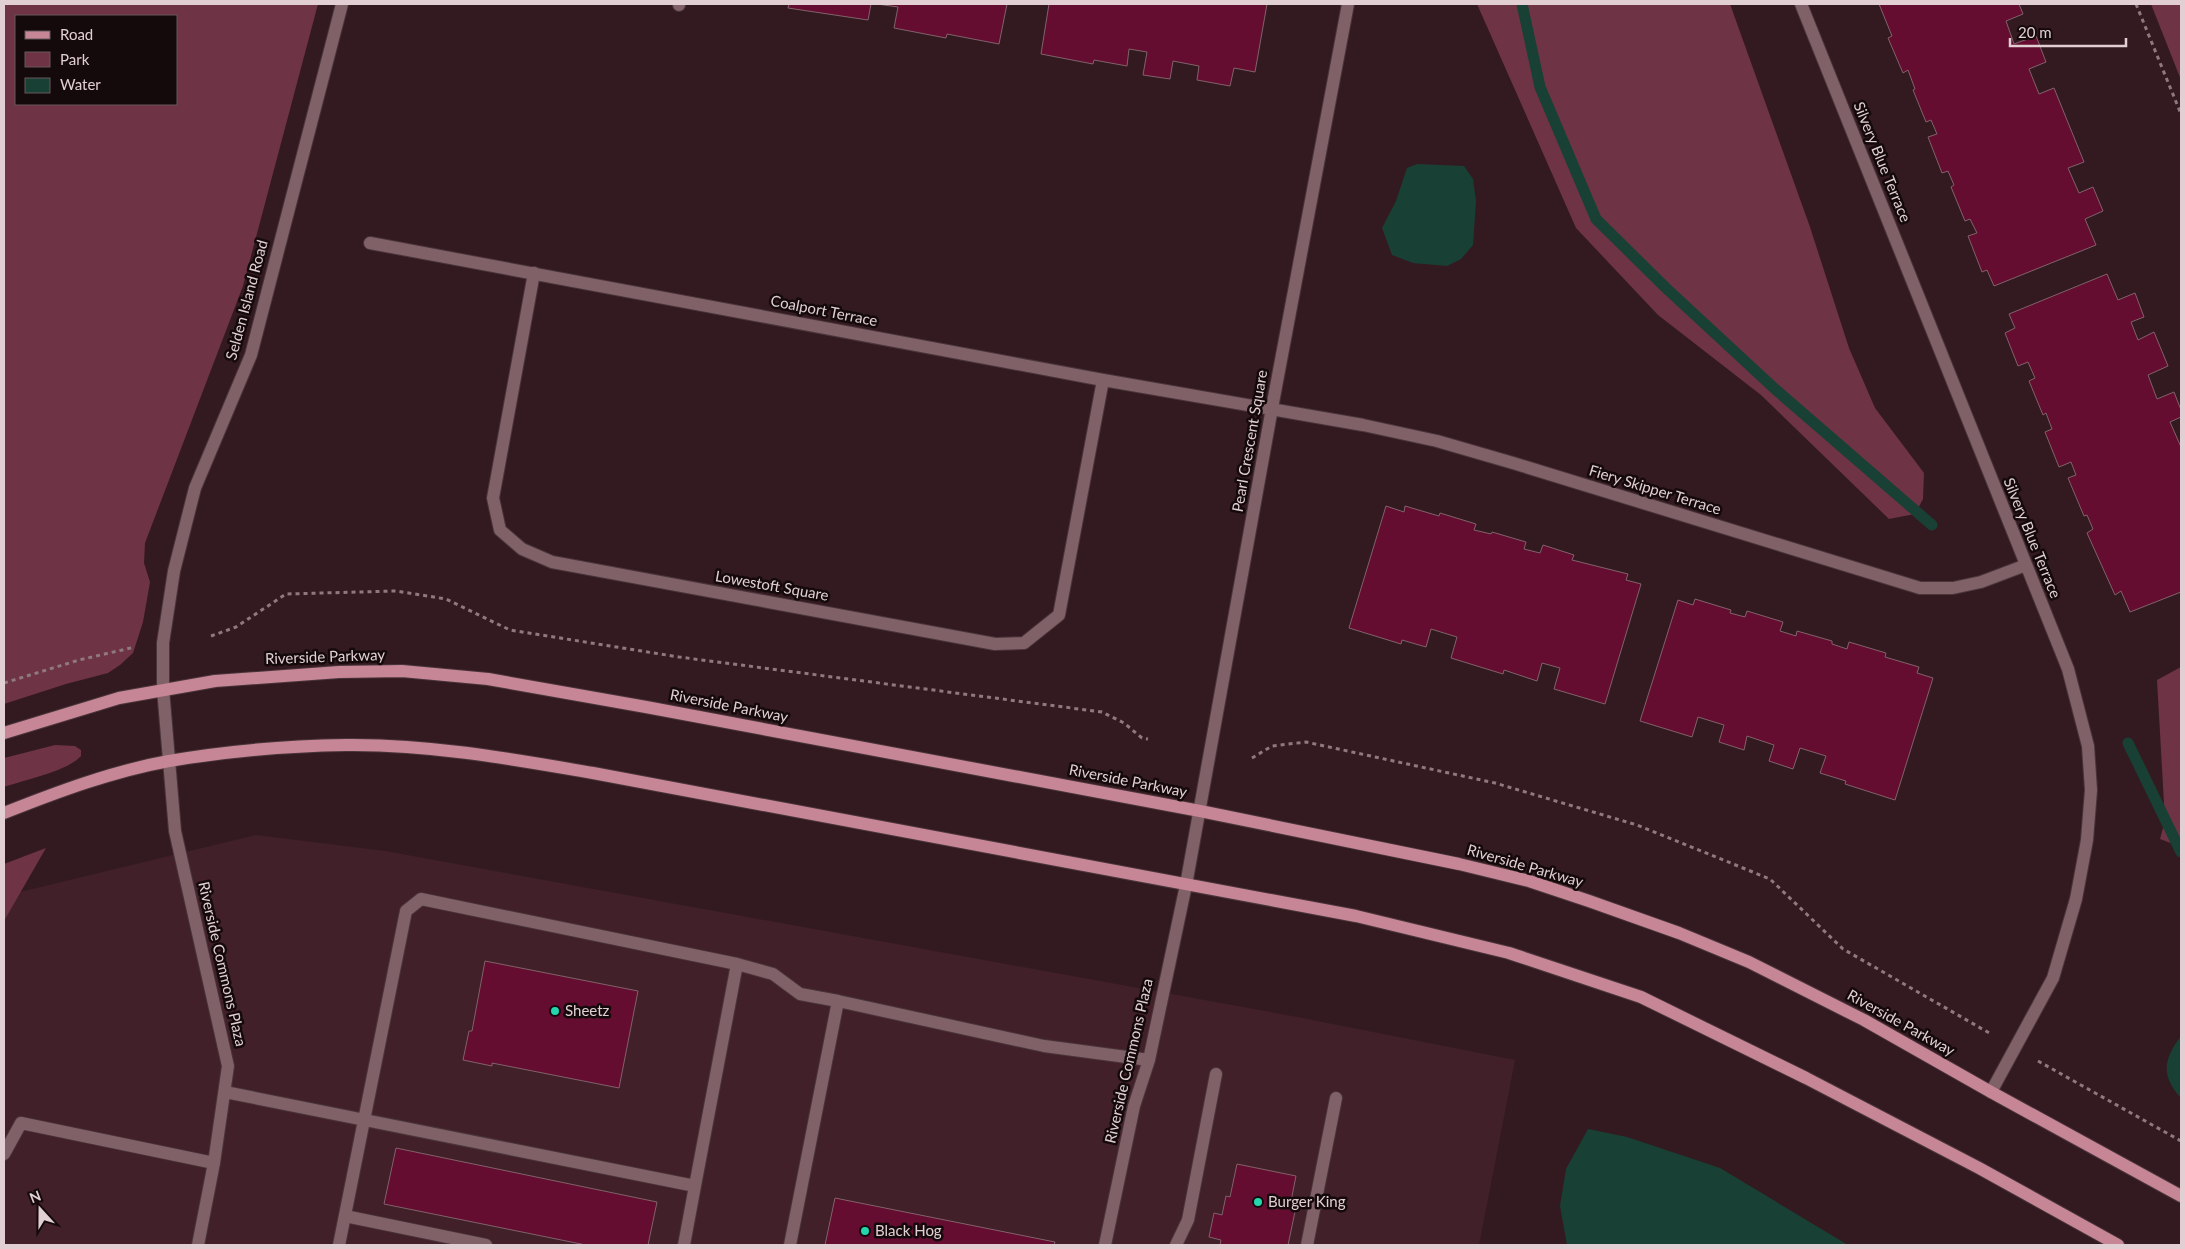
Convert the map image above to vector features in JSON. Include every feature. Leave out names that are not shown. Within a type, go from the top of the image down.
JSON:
[{"type":"main road","name":"Riverside Parkway","points":[[4,732],[89,706],[163,689],[246,677],[402,671],[488,679],[1200,811],[1459,864],[1529,881],[1598,904],[1749,962],[1864,1020],[2181,1196]]},
{"type":"main road","points":[[4,813],[103,778],[168,761],[280,749],[347,745],[427,749],[499,757],[593,773],[1356,916],[1509,953],[1641,997],[1806,1078],[1978,1168],[2118,1245]]},
{"type":"street","name":"Selden Island Road","points":[[163,689],[163,643],[174,571],[194,488],[251,355],[342,4]]},
{"type":"street","name":"Pearl Crescent Square","points":[[1186,884],[1272,408],[1348,4]]},
{"type":"street","name":"Silvery Blue Terrace","points":[[1801,4],[2068,669],[2088,746],[2091,790],[2087,840],[2076,900],[2053,978],[1991,1092]]},
{"type":"street","name":"Coalport Terrace","points":[[370,243],[1103,380],[1272,408]]},
{"type":"street","name":"Lowestoft Square","points":[[534,273],[492,498],[500,530],[522,549],[552,562],[995,644],[1024,643],[1059,615],[1103,380]]},
{"type":"street","name":"Fiery Skipper Terrace","points":[[1272,408],[1437,441],[1920,588],[1952,588],[1981,582],[2026,565]]},
{"type":"street","name":"Riverside Commons Plaza","points":[[163,689],[175,831],[228,1066],[214,1163],[198,1245]]},
{"type":"street","name":"Riverside Commons Plaza","points":[[1105,1245],[1134,1106],[1149,1060],[1186,884]]},
{"type":"street","points":[[339,1245],[406,911],[421,898],[737,964],[773,974],[800,994],[1044,1046],[1149,1060]]},
{"type":"street","points":[[684,1245],[737,964]]},
{"type":"street","points":[[790,1245],[818,1114],[838,1001]]},
{"type":"street","points":[[1176,1245],[1188,1220],[1216,1074]]},
{"type":"street","points":[[225,1092],[694,1186]]},
{"type":"street","points":[[1307,1245],[1336,1098]]},
{"type":"street","points":[[4,1154],[21,1124],[214,1163]]},
{"type":"street","points":[[345,1216],[486,1245]]},
{"type":"path","points":[[2136,4],[2181,114]]},
{"type":"path","points":[[211,636],[236,627],[286,594],[396,591],[446,599],[510,630],[679,657],[1102,712],[1124,723],[1142,738],[1148,740]]},
{"type":"path","points":[[4,683],[79,660],[136,647]]},
{"type":"path","points":[[1252,758],[1272,746],[1306,742],[1495,782],[1637,825],[1770,879],[1843,948],[2015,1048],[2181,1141]]},
{"type":"shaded area","points":[[256,835],[385,851],[1292,1016],[1515,1060],[1479,1245],[4,1245],[4,921],[20,892]]},
{"type":"green space","points":[[4,4],[318,4],[243,286],[145,543],[144,563],[150,582],[143,622],[133,653],[108,673],[4,704]]},
{"type":"green space","points":[[1477,4],[1730,4],[1810,227],[1849,348],[1875,408],[1924,473],[1923,499],[1915,514],[1889,519],[1761,395],[1658,315],[1576,228]]},
{"type":"green space","points":[[2151,4],[2181,4],[2181,80]]},
{"type":"green space","points":[[2181,667],[2181,847],[2160,839],[2165,821],[2157,680]]},
{"type":"green space","points":[[55,745],[75,746],[81,750],[81,756],[56,771],[4,787],[4,758]]},
{"type":"green space","points":[[46,848],[4,921],[4,864]]},
{"type":"water","points":[[1417,164],[1464,166],[1473,179],[1476,201],[1473,245],[1461,259],[1447,266],[1413,263],[1392,255],[1382,228],[1396,201],[1407,168]]},
{"type":"water","points":[[2181,1036],[2181,1098],[2170,1082],[2167,1068],[2171,1053]]},
{"type":"water","points":[[1588,1129],[1627,1137],[1720,1168],[1848,1245],[1567,1245],[1560,1206],[1566,1169]]},
{"type":"building","points":[[789,4],[871,4],[868,20],[788,8]]},
{"type":"building","points":[[877,4],[1007,4],[999,44],[947,34],[946,38],[894,28],[898,7]]},
{"type":"building","points":[[1049,4],[1267,4],[1255,72],[1234,68],[1230,86],[1197,80],[1199,66],[1173,61],[1170,79],[1143,75],[1147,52],[1129,49],[1127,66],[1094,60],[1093,64],[1041,54]]},
{"type":"building","points":[[1879,4],[2019,4],[2023,14],[2006,21],[2014,44],[2036,36],[2046,62],[2029,69],[2039,94],[2054,88],[2084,162],[2068,168],[2079,193],[2093,187],[2103,211],[2085,219],[2096,245],[1994,286],[1987,270],[1982,272],[1968,236],[1977,233],[1970,219],[1965,221],[1951,187],[1954,185],[1948,171],[1942,173],[1928,137],[1937,134],[1931,120],[1926,122],[1913,90],[1915,89],[1908,70],[1903,73],[1888,38],[1892,36]]},
{"type":"building","points":[[2107,274],[2118,300],[2135,293],[2144,317],[2131,322],[2138,340],[2154,332],[2168,366],[2148,375],[2157,399],[2174,392],[2181,410],[2181,417],[2170,422],[2181,447],[2181,592],[2130,612],[2121,591],[2115,595],[2087,533],[2093,529],[2087,515],[2084,516],[2068,478],[2076,475],[2071,462],[2059,467],[2045,432],[2052,429],[2046,413],[2043,415],[2029,381],[2035,378],[2028,362],[2018,366],[2005,333],[2015,328],[2009,314]]},
{"type":"building","points":[[1386,506],[1404,512],[1405,506],[1439,516],[1440,513],[1476,524],[1474,530],[1491,534],[1492,532],[1526,542],[1524,549],[1540,553],[1543,545],[1574,555],[1572,560],[1628,574],[1626,580],[1641,584],[1605,704],[1554,689],[1560,668],[1542,663],[1537,681],[1504,670],[1503,674],[1451,658],[1457,637],[1431,629],[1426,647],[1402,640],[1401,644],[1349,628]]},
{"type":"building","points":[[1695,599],[1731,610],[1730,613],[1745,617],[1747,611],[1783,622],[1780,631],[1796,636],[1797,631],[1832,641],[1832,644],[1847,649],[1849,642],[1886,653],[1885,657],[1919,667],[1917,673],[1933,678],[1895,800],[1845,784],[1846,781],[1820,773],[1826,756],[1800,748],[1793,769],[1769,761],[1774,745],[1747,736],[1744,750],[1719,742],[1724,725],[1698,717],[1692,737],[1640,721],[1678,600],[1693,605]]},
{"type":"building","name":"Sheetz","points":[[485,961],[638,991],[619,1088],[492,1063],[492,1066],[463,1060],[469,1031],[472,1031]]},
{"type":"building","points":[[396,1148],[657,1202],[648,1245],[586,1245],[384,1204]]},
{"type":"building","name":"Burger King","points":[[1237,1164],[1296,1176],[1290,1206],[1296,1207],[1288,1245],[1220,1245],[1221,1240],[1209,1237],[1214,1213],[1222,1215],[1226,1196],[1230,1197]]},
{"type":"building","points":[[835,1198],[1055,1242],[1054,1245],[825,1245]]},
{"type":"waterway","points":[[1522,4],[1540,87],[1596,219],[1666,288],[1775,389],[1932,525]]},
{"type":"waterway","points":[[2128,743],[2181,852]]},
{"type":"place","name":"Sheetz","points":[[555,1011]]},
{"type":"place","name":"Burger King","points":[[1258,1202]]},
{"type":"place","name":"Black Hog","points":[[865,1231]]}]
